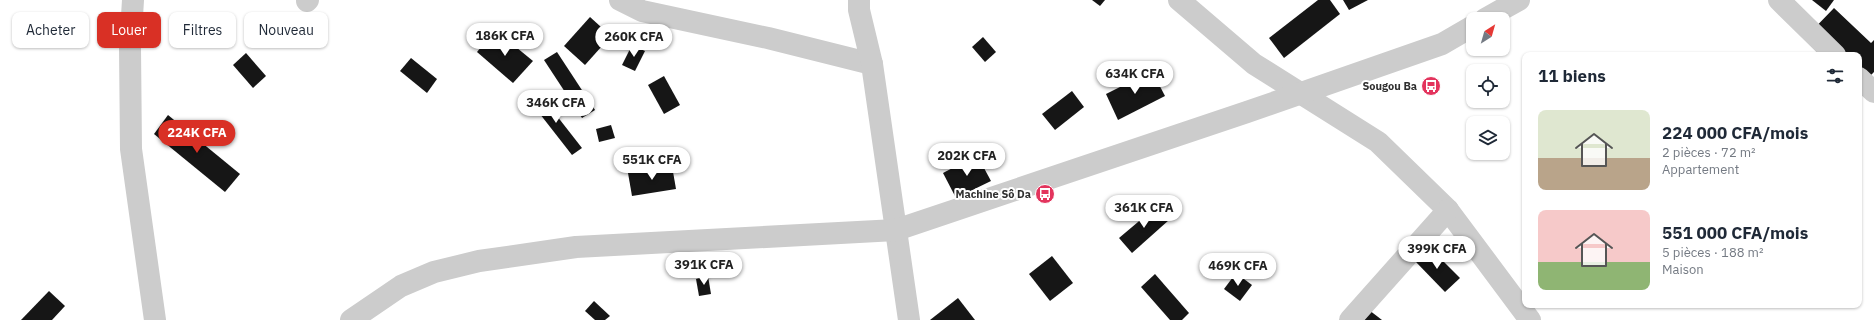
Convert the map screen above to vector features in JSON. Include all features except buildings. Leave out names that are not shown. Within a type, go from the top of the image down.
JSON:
[{"type":"street","points":[[133,0],[130,48],[131,149],[155,320]]},
{"type":"street","points":[[620,0],[642,11],[768,38],[872,64]]},
{"type":"street","points":[[859,0],[859,10],[872,64],[909,320]]},
{"type":"street","points":[[1180,0],[1254,64],[1378,142],[1448,210],[1530,320]]},
{"type":"street","points":[[1497,12],[1518,0]]},
{"type":"street","points":[[1778,0],[1832,52]]},
{"type":"street","points":[[351,320],[401,286],[434,272],[479,261],[576,247],[896,230],[1442,44],[1466,30]]},
{"type":"street","points":[[1862,81],[1874,92]]},
{"type":"street","points":[[1350,320],[1448,210]]},
{"type":"place","name":"Sougou Ba","points":[[1431,86]]},
{"type":"place","name":"Machine Sô Da","points":[[1045,194]]}]
